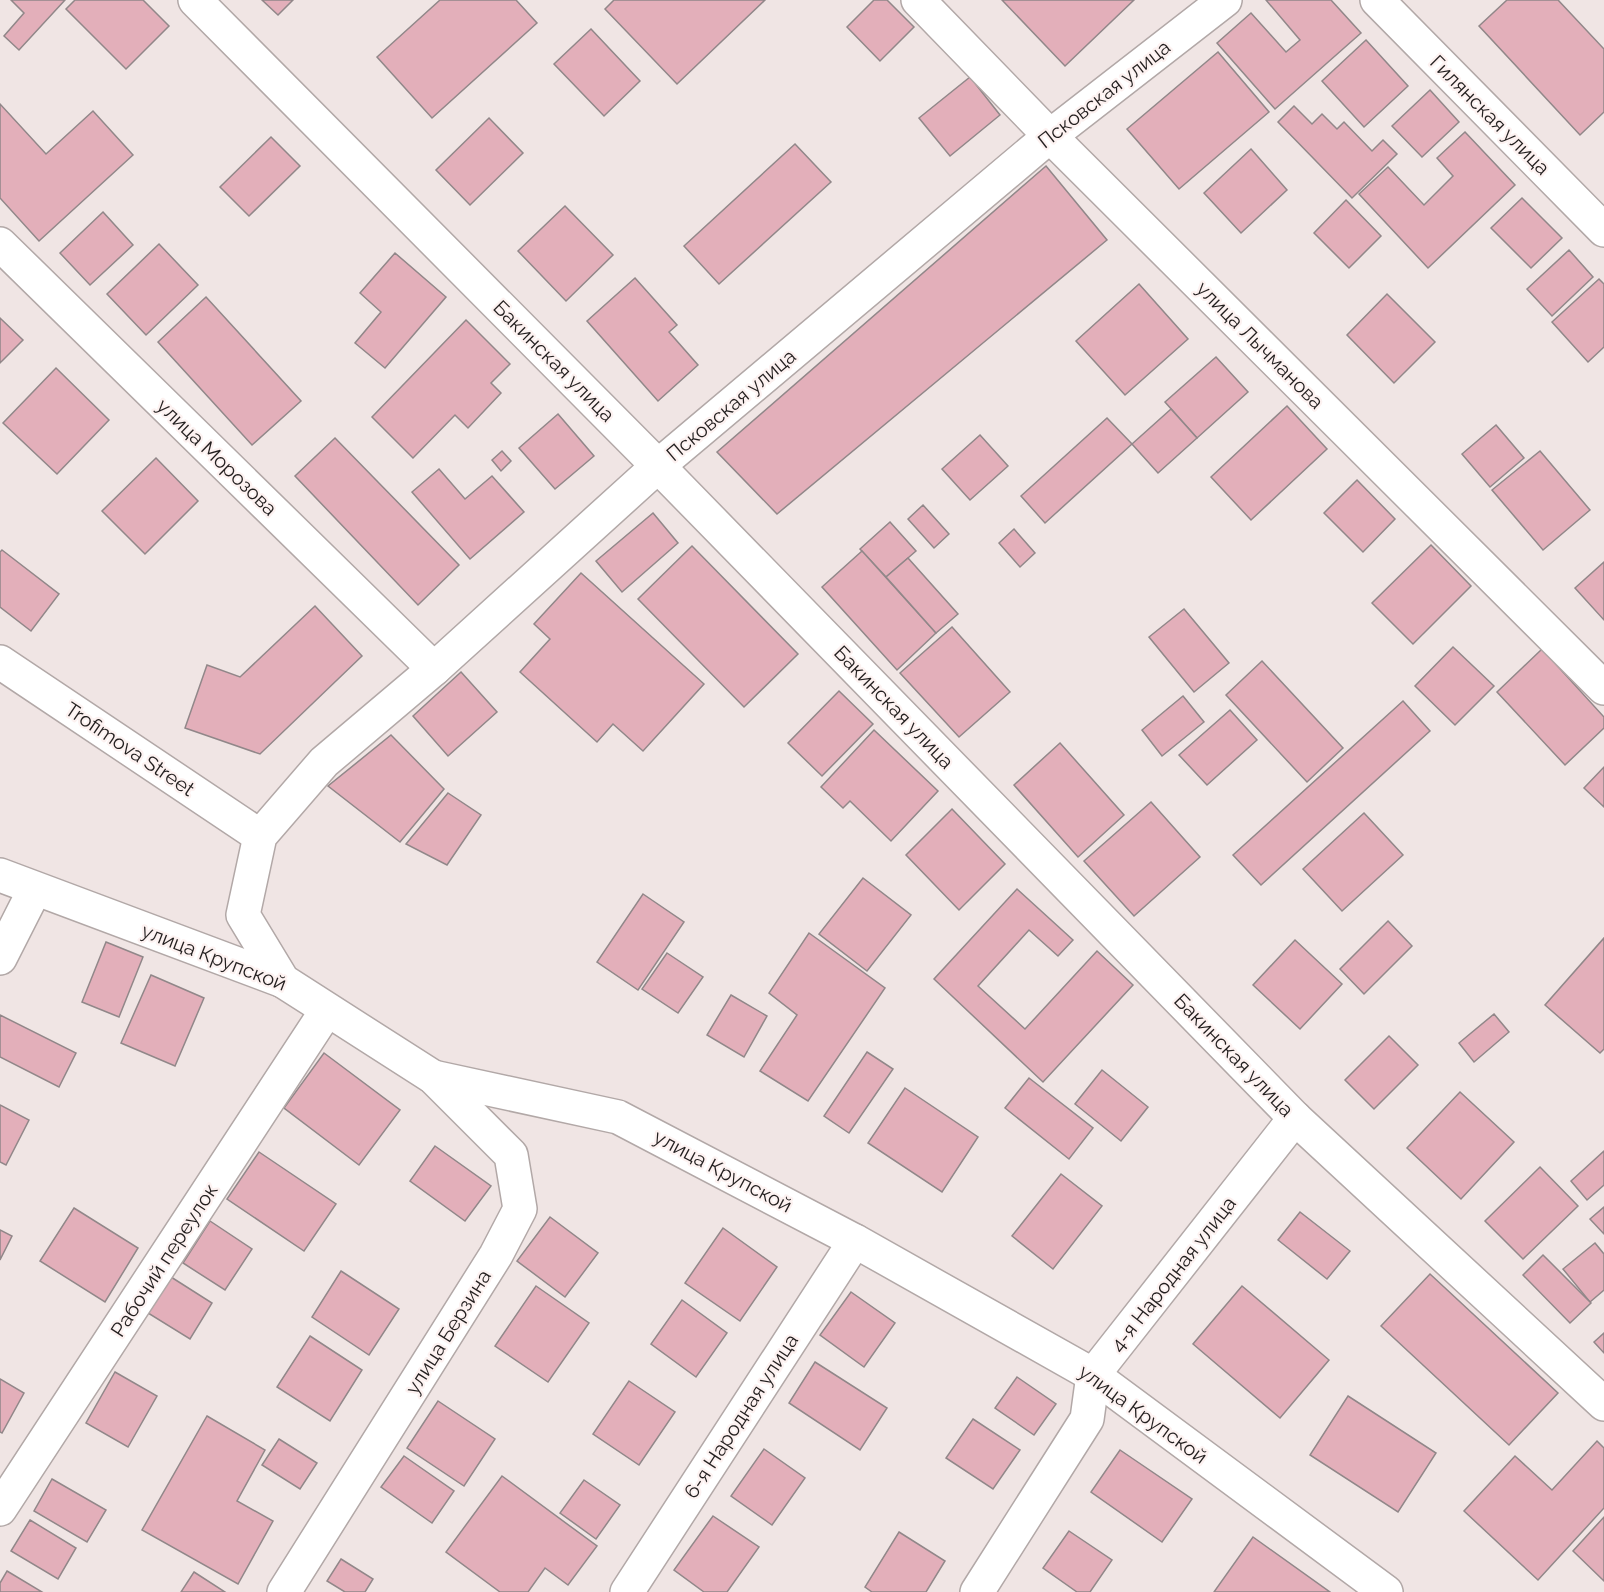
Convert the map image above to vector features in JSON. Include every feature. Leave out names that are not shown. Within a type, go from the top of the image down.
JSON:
[{"type":"street","name":"Бакинская улица","points":[[195,0],[658,466],[1295,1118],[1604,1404]]},
{"type":"street","name":"улица Лычманова","points":[[918,0],[1050,136],[1604,688]]},
{"type":"street","name":"Псковская улица","points":[[260,836],[324,762],[434,669],[658,466],[1050,136],[1225,0]]},
{"type":"street","name":"Гилянская улица","points":[[1377,0],[1604,230]]},
{"type":"street","name":"улица Морозова","points":[[0,244],[434,669]]},
{"type":"street","name":"Trofimova Street","points":[[0,662],[260,836]]},
{"type":"street","points":[[260,836],[243,915],[283,981]]},
{"type":"street","name":"улица Крупской","points":[[0,875],[283,981],[433,1077],[618,1117],[855,1240],[1093,1375],[1386,1592]]},
{"type":"street","points":[[0,958],[34,889]]},
{"type":"street","name":"Рабочий переулок","points":[[0,1509],[327,1010]]},
{"type":"street","name":"улица Берзина","points":[[284,1592],[496,1255],[520,1209],[511,1155],[433,1077]]},
{"type":"street","name":"4-я Народная улица","points":[[1093,1375],[1295,1118]]},
{"type":"street","name":"6-я Народная улица","points":[[627,1592],[855,1240]]},
{"type":"street","points":[[977,1592],[1087,1419],[1093,1375]]},
{"type":"building","points":[[11,0],[65,0],[19,50],[4,36],[24,13]]},
{"type":"building","points":[[75,0],[143,0],[169,26],[126,69],[66,9]]},
{"type":"building","points":[[262,0],[293,0],[278,15]]},
{"type":"building","points":[[440,0],[516,0],[537,23],[432,118],[377,57]]},
{"type":"building","points":[[614,0],[765,0],[677,84],[605,9]]},
{"type":"building","points":[[874,0],[887,0],[914,27],[880,61],[847,27]]},
{"type":"building","points":[[1002,0],[1134,0],[1065,66]]},
{"type":"building","points":[[1266,0],[1331,0],[1361,33],[1275,109],[1217,43],[1251,13],[1286,52],[1300,40]]},
{"type":"building","points":[[1507,0],[1558,0],[1604,49],[1604,112],[1580,135],[1479,26]]},
{"type":"building","points":[[591,29],[640,81],[604,116],[554,64]]},
{"type":"building","points":[[1366,40],[1408,86],[1364,127],[1322,81]]},
{"type":"building","points":[[1218,52],[1269,112],[1179,189],[1127,129]]},
{"type":"building","points":[[970,77],[1000,115],[950,156],[919,118]]},
{"type":"building","points":[[1430,90],[1459,122],[1422,157],[1392,126]]},
{"type":"building","points":[[0,104],[46,154],[93,111],[133,155],[39,241],[0,198]]},
{"type":"building","points":[[1294,106],[1312,124],[1322,114],[1337,129],[1344,122],[1372,151],[1383,140],[1397,154],[1352,198],[1278,122]]},
{"type":"building","points":[[489,118],[523,153],[470,205],[436,170]]},
{"type":"building","points":[[1465,132],[1515,185],[1428,268],[1359,194],[1388,167],[1424,205],[1453,176],[1437,158]]},
{"type":"building","points":[[271,137],[300,166],[249,216],[220,187]]},
{"type":"building","points":[[795,144],[831,182],[719,284],[684,246]]},
{"type":"building","points":[[1251,149],[1287,190],[1241,233],[1204,193]]},
{"type":"building","points":[[1046,166],[1107,240],[777,514],[717,452]]},
{"type":"building","points":[[1522,198],[1562,238],[1531,268],[1491,228]]},
{"type":"building","points":[[1346,200],[1381,236],[1349,268],[1314,233]]},
{"type":"building","points":[[565,206],[613,255],[566,301],[518,251]]},
{"type":"building","points":[[103,212],[133,245],[90,285],[60,253]]},
{"type":"building","points":[[159,244],[198,285],[146,335],[107,294]]},
{"type":"building","points":[[1569,250],[1593,277],[1552,316],[1527,289]]},
{"type":"building","points":[[395,253],[446,297],[385,368],[355,343],[381,312],[360,293]]},
{"type":"building","points":[[635,278],[677,325],[669,332],[698,365],[658,401],[587,321]]},
{"type":"building","points":[[1599,279],[1604,284],[1604,347],[1588,362],[1552,322]]},
{"type":"building","points":[[1139,284],[1188,339],[1125,395],[1076,341]]},
{"type":"building","points":[[1387,294],[1435,342],[1394,383],[1347,335]]},
{"type":"building","points":[[206,297],[301,401],[252,445],[158,342]]},
{"type":"building","points":[[0,318],[23,340],[0,363]]},
{"type":"building","points":[[466,320],[510,364],[491,383],[501,393],[468,428],[455,415],[413,458],[372,417]]},
{"type":"building","points":[[1216,357],[1248,392],[1197,438],[1165,402]]},
{"type":"building","points":[[56,368],[109,420],[57,474],[3,423]]},
{"type":"building","points":[[1287,406],[1327,449],[1251,520],[1211,477]]},
{"type":"building","points":[[1171,409],[1197,438],[1158,473],[1132,444]]},
{"type":"building","points":[[558,414],[594,456],[555,489],[519,448]]},
{"type":"building","points":[[1107,418],[1132,444],[1045,523],[1021,496]]},
{"type":"building","points":[[1496,425],[1524,458],[1490,487],[1462,454]]},
{"type":"building","points":[[980,435],[1008,466],[970,500],[942,469]]},
{"type":"building","points":[[335,438],[459,565],[418,605],[295,476]]},
{"type":"building","points":[[502,451],[511,461],[501,471],[492,460]]},
{"type":"building","points":[[1540,451],[1590,510],[1543,550],[1492,490]]},
{"type":"building","points":[[156,458],[198,501],[145,554],[102,511]]},
{"type":"building","points":[[439,469],[465,499],[492,476],[524,512],[470,559],[412,492]]},
{"type":"building","points":[[1357,480],[1395,519],[1363,552],[1324,513]]},
{"type":"building","points":[[923,505],[949,534],[934,548],[908,519]]},
{"type":"building","points":[[653,513],[678,543],[622,592],[596,561]]},
{"type":"building","points":[[890,522],[916,551],[886,577],[860,549]]},
{"type":"building","points":[[1014,529],[1035,553],[1020,567],[999,543]]},
{"type":"building","points":[[1431,545],[1471,586],[1413,644],[1372,603]]},
{"type":"building","points":[[692,546],[798,654],[744,707],[638,599]]},
{"type":"building","points":[[2,550],[59,594],[31,631],[0,607],[0,552]]},
{"type":"building","points":[[862,551],[936,633],[897,670],[822,587]]},
{"type":"building","points":[[908,558],[958,614],[936,633],[886,577]]},
{"type":"building","points":[[1604,562],[1604,620],[1575,588]]},
{"type":"building","points":[[581,573],[704,684],[643,751],[613,724],[597,742],[520,672],[550,639],[534,624]]},
{"type":"building","points":[[315,606],[362,656],[260,754],[185,728],[207,665],[240,677]]},
{"type":"building","points":[[1184,609],[1229,663],[1194,692],[1149,637]]},
{"type":"building","points":[[952,627],[1010,692],[959,737],[900,673]]},
{"type":"building","points":[[1453,647],[1494,686],[1455,725],[1415,686]]},
{"type":"building","points":[[1542,649],[1604,717],[1604,728],[1565,765],[1497,692]]},
{"type":"building","points":[[1262,661],[1343,748],[1307,782],[1226,695]]},
{"type":"building","points":[[461,672],[497,712],[448,756],[413,716]]},
{"type":"building","points":[[839,691],[873,724],[822,776],[788,743]]},
{"type":"building","points":[[1183,696],[1204,722],[1162,756],[1142,730]]},
{"type":"building","points":[[1403,701],[1430,731],[1261,885],[1233,855]]},
{"type":"building","points":[[1230,710],[1257,740],[1207,785],[1179,755]]},
{"type":"building","points":[[874,730],[938,791],[891,841],[850,801],[843,808],[821,787]]},
{"type":"building","points":[[391,735],[444,789],[400,842],[328,786]]},
{"type":"building","points":[[1060,743],[1124,815],[1078,857],[1014,785]]},
{"type":"building","points":[[1604,767],[1604,807],[1584,788]]},
{"type":"building","points":[[448,793],[481,815],[447,865],[406,844]]},
{"type":"building","points":[[1151,802],[1200,857],[1134,916],[1084,861]]},
{"type":"building","points":[[952,809],[1005,864],[959,910],[906,855]]},
{"type":"building","points":[[1364,813],[1403,855],[1342,911],[1303,869]]},
{"type":"building","points":[[863,878],[911,915],[867,971],[819,934]]},
{"type":"building","points":[[1017,889],[1073,940],[1058,956],[1029,930],[978,986],[1025,1029],[1097,951],[1133,985],[1043,1082],[934,979]]},
{"type":"building","points":[[643,894],[684,922],[638,990],[597,962]]},
{"type":"building","points":[[1388,921],[1412,946],[1364,994],[1340,969]]},
{"type":"building","points":[[809,933],[885,988],[808,1101],[760,1071],[797,1015],[769,993]]},
{"type":"building","points":[[1604,938],[1604,1049],[1600,1053],[1545,1005]]},
{"type":"building","points":[[1295,940],[1342,984],[1300,1029],[1253,985]]},
{"type":"building","points":[[106,942],[143,957],[119,1017],[82,1002]]},
{"type":"building","points":[[667,953],[703,977],[678,1013],[642,989]]},
{"type":"building","points":[[151,975],[204,998],[175,1066],[121,1043]]},
{"type":"building","points":[[731,995],[767,1016],[744,1057],[707,1035]]},
{"type":"building","points":[[1494,1014],[1509,1032],[1474,1062],[1459,1043]]},
{"type":"building","points":[[0,1015],[76,1053],[59,1087],[0,1057]]},
{"type":"building","points":[[1389,1036],[1418,1065],[1374,1109],[1345,1080]]},
{"type":"building","points":[[867,1052],[893,1069],[849,1133],[824,1116]]},
{"type":"building","points":[[324,1053],[400,1110],[359,1165],[284,1108]]},
{"type":"building","points":[[1102,1070],[1148,1107],[1121,1141],[1075,1104]]},
{"type":"building","points":[[1029,1078],[1093,1128],[1069,1159],[1005,1108]]},
{"type":"building","points":[[905,1088],[978,1137],[942,1192],[868,1143]]},
{"type":"building","points":[[1460,1092],[1514,1142],[1461,1199],[1407,1148]]},
{"type":"building","points":[[0,1105],[29,1120],[6,1165],[0,1162]]},
{"type":"building","points":[[435,1146],[491,1186],[465,1221],[410,1181]]},
{"type":"building","points":[[1604,1151],[1604,1185],[1587,1200],[1571,1181]]},
{"type":"building","points":[[259,1152],[336,1204],[304,1251],[227,1199]]},
{"type":"building","points":[[1540,1167],[1578,1206],[1523,1259],[1485,1221]]},
{"type":"building","points":[[1061,1174],[1102,1206],[1053,1269],[1012,1236]]},
{"type":"building","points":[[1604,1207],[1604,1234],[1590,1219]]},
{"type":"building","points":[[74,1208],[138,1248],[105,1302],[40,1261]]},
{"type":"building","points":[[1300,1212],[1350,1251],[1327,1279],[1278,1240]]},
{"type":"building","points":[[550,1217],[598,1253],[565,1297],[517,1261]]},
{"type":"building","points":[[210,1221],[252,1249],[225,1290],[183,1263]]},
{"type":"building","points":[[723,1228],[777,1267],[740,1321],[685,1283]]},
{"type":"building","points":[[0,1230],[12,1236],[0,1260]]},
{"type":"building","points":[[1595,1243],[1604,1254],[1604,1290],[1590,1302],[1563,1269]]},
{"type":"building","points":[[1543,1255],[1591,1303],[1570,1323],[1523,1275]]},
{"type":"building","points":[[341,1271],[399,1309],[369,1355],[312,1317]]},
{"type":"building","points":[[1430,1274],[1558,1393],[1509,1445],[1381,1326]]},
{"type":"building","points":[[171,1277],[212,1303],[190,1339],[148,1313]]},
{"type":"building","points":[[536,1286],[589,1323],[548,1382],[495,1346]]},
{"type":"building","points":[[1242,1286],[1329,1360],[1280,1418],[1193,1344]]},
{"type":"building","points":[[851,1292],[895,1323],[864,1367],[820,1335]]},
{"type":"building","points":[[682,1300],[727,1333],[696,1377],[651,1344]]},
{"type":"building","points":[[1604,1333],[1604,1353],[1594,1342]]},
{"type":"building","points":[[310,1336],[362,1370],[330,1421],[277,1387]]},
{"type":"building","points":[[815,1362],[887,1408],[860,1450],[789,1403]]},
{"type":"building","points":[[115,1372],[157,1396],[128,1447],[86,1423]]},
{"type":"building","points":[[1017,1377],[1056,1404],[1034,1435],[995,1408]]},
{"type":"building","points":[[0,1379],[24,1393],[2,1433],[0,1432]]},
{"type":"building","points":[[629,1381],[675,1412],[639,1465],[593,1434]]},
{"type":"building","points":[[1348,1396],[1436,1453],[1398,1512],[1310,1455]]},
{"type":"building","points":[[438,1401],[495,1439],[464,1486],[407,1448]]},
{"type":"building","points":[[207,1416],[265,1450],[237,1501],[273,1521],[238,1584],[142,1530]]},
{"type":"building","points":[[973,1419],[1020,1450],[993,1489],[946,1458]]},
{"type":"building","points":[[279,1439],[317,1463],[300,1489],[262,1465]]},
{"type":"building","points":[[1597,1441],[1604,1448],[1604,1508],[1538,1580],[1464,1511],[1515,1456],[1552,1490]]},
{"type":"building","points":[[764,1449],[805,1478],[772,1525],[731,1496]]},
{"type":"building","points":[[1120,1450],[1192,1499],[1162,1542],[1091,1492]]},
{"type":"building","points":[[404,1456],[454,1491],[432,1523],[381,1487]]},
{"type":"building","points":[[502,1476],[597,1546],[568,1585],[545,1568],[528,1592],[500,1592],[446,1552]]},
{"type":"building","points":[[52,1479],[106,1510],[87,1542],[34,1511]]},
{"type":"building","points":[[584,1480],[620,1505],[596,1539],[560,1513]]},
{"type":"building","points":[[713,1516],[759,1547],[727,1592],[704,1592],[674,1570]]},
{"type":"building","points":[[1604,1517],[1604,1581],[1573,1551]]},
{"type":"building","points":[[30,1520],[76,1548],[58,1579],[11,1551]]},
{"type":"building","points":[[1069,1531],[1112,1560],[1090,1592],[1077,1592],[1043,1568]]},
{"type":"building","points":[[899,1532],[945,1561],[926,1592],[872,1592],[865,1587]]},
{"type":"building","points":[[1253,1537],[1330,1592],[1214,1592]]},
{"type":"building","points":[[341,1559],[373,1579],[365,1592],[345,1592],[327,1581]]},
{"type":"building","points":[[7,1571],[42,1592],[0,1592],[0,1583]]},
{"type":"building","points":[[194,1572],[225,1592],[181,1592]]}]
